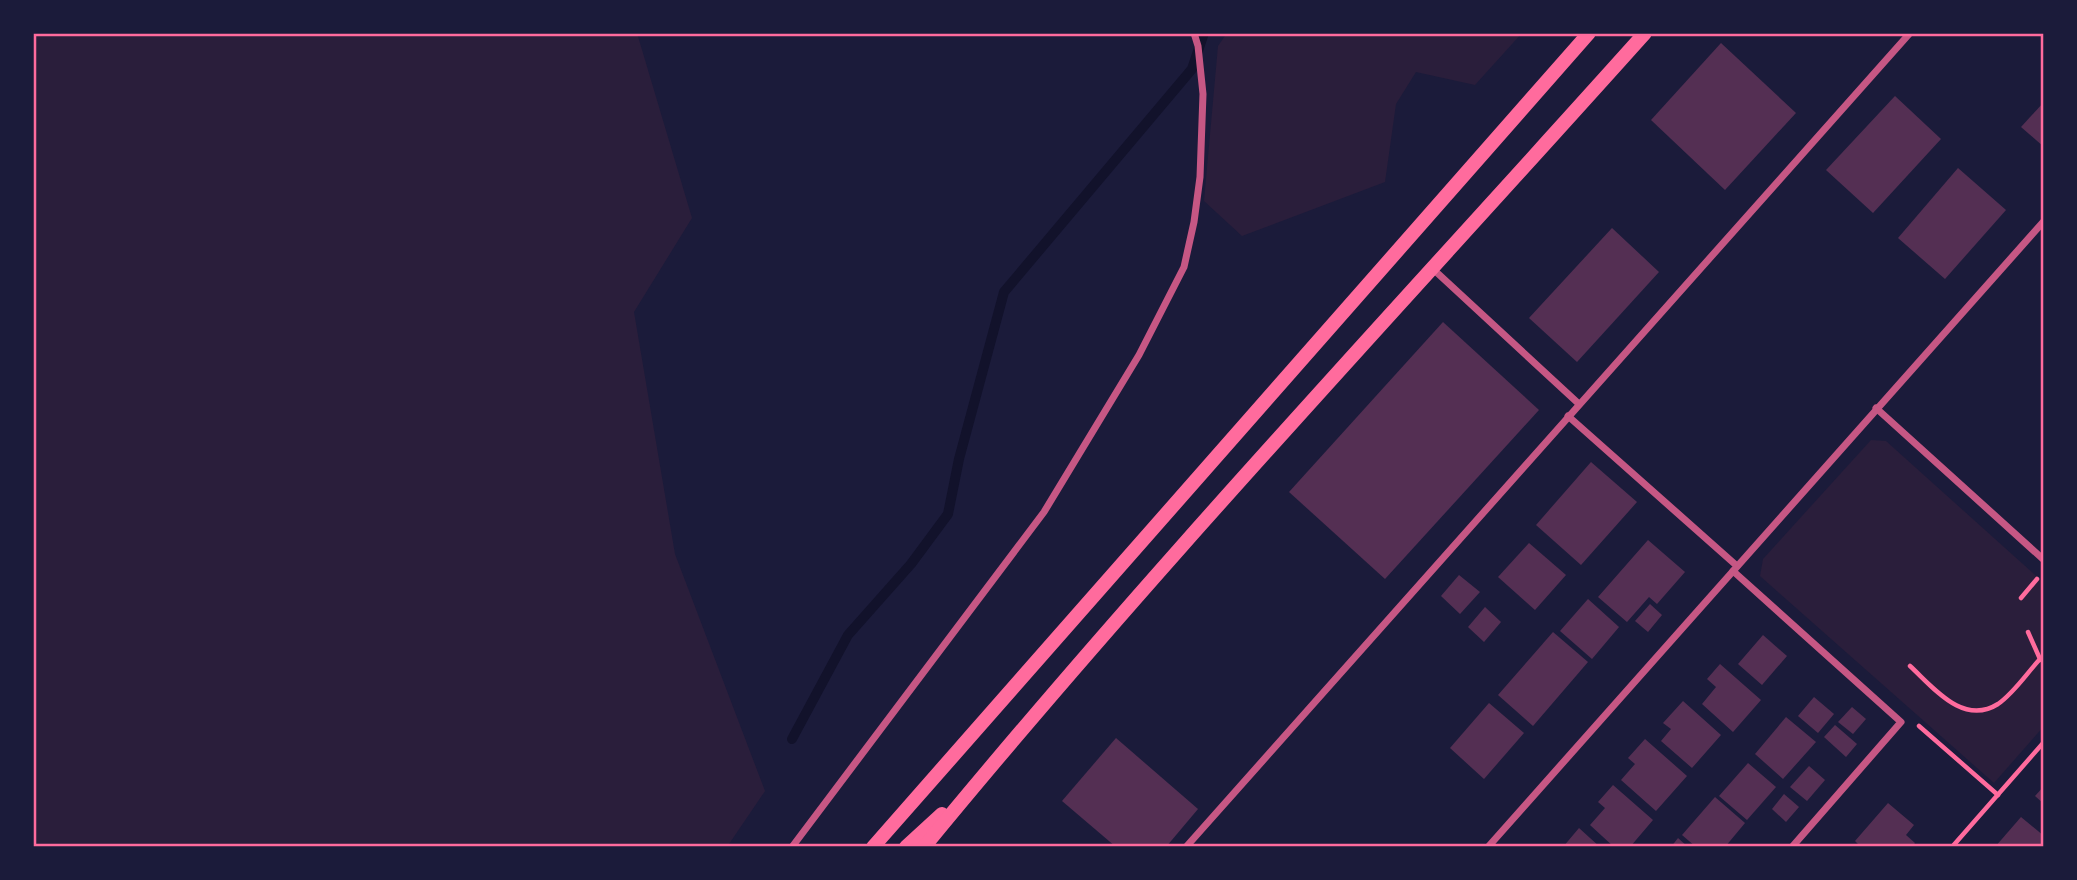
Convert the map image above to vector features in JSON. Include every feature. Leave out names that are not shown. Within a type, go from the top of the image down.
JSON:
[{"type":"main road","points":[[873,847],[1589,33]]},
{"type":"main road","points":[[924,847],[974,785],[1254,466],[1645,33]]},
{"type":"main road","points":[[906,847],[974,785]]},
{"type":"street","points":[[792,847],[1044,512],[1139,355],[1184,267],[1200,177],[1203,94],[1194,33]]},
{"type":"street","points":[[1186,847],[1910,33]]},
{"type":"street","points":[[1488,847],[2044,221]]},
{"type":"street","points":[[1433,269],[1579,404]]},
{"type":"street","points":[[1876,408],[2044,560]]},
{"type":"street","points":[[1568,416],[1901,722],[1792,847]]},
{"type":"path","points":[[2021,598],[2043,573]]},
{"type":"path","points":[[1910,666],[1964,710],[1971,712],[1990,708],[2000,703],[2042,661],[2028,632]]},
{"type":"path","points":[[1901,722],[1919,725],[1998,794]]},
{"type":"path","points":[[1952,847],[2044,742]]},
{"type":"shaded area","points":[[33,33],[637,33],[692,218],[634,312],[675,554],[765,791],[727,847],[33,847]]},
{"type":"shaded area","points":[[1227,33],[1522,33],[1475,85],[1416,72],[1396,104],[1385,182],[1242,236],[1204,201],[1218,46]]},
{"type":"shaded area","points":[[1871,440],[1886,441],[2044,583],[2044,726],[1994,783],[1760,576],[1763,559]]},
{"type":"building","points":[[1721,43],[1796,113],[1725,190],[1651,120]]},
{"type":"building","points":[[1895,96],[1941,139],[1873,213],[1826,170]]},
{"type":"building","points":[[2044,102],[2044,147],[2021,127]]},
{"type":"building","points":[[1958,168],[2006,210],[1945,279],[1898,238]]},
{"type":"building","points":[[1612,228],[1659,272],[1577,362],[1529,318]]},
{"type":"building","points":[[1443,322],[1539,410],[1385,579],[1289,492]]},
{"type":"building","points":[[1591,462],[1637,502],[1581,565],[1536,525]]},
{"type":"building","points":[[1648,540],[1685,572],[1657,604],[1649,597],[1627,622],[1598,597]]},
{"type":"building","points":[[1529,543],[1566,575],[1535,610],[1498,577]]},
{"type":"building","points":[[1459,575],[1480,592],[1460,614],[1441,596]]},
{"type":"building","points":[[1588,599],[1619,627],[1592,659],[1560,631]]},
{"type":"building","points":[[1650,604],[1662,615],[1648,632],[1635,621]]},
{"type":"building","points":[[1485,607],[1501,622],[1484,642],[1468,627]]},
{"type":"building","points":[[1553,632],[1588,662],[1533,726],[1498,695]]},
{"type":"building","points":[[1763,635],[1787,656],[1762,685],[1738,664]]},
{"type":"building","points":[[1720,664],[1761,700],[1733,732],[1702,704],[1716,687],[1707,679]]},
{"type":"building","points":[[1814,697],[1834,714],[1818,733],[1798,716]]},
{"type":"building","points":[[1683,701],[1721,735],[1692,768],[1661,741],[1671,729],[1663,723]]},
{"type":"building","points":[[1489,703],[1524,733],[1484,779],[1450,748]]},
{"type":"building","points":[[1852,707],[1866,719],[1853,734],[1838,722]]},
{"type":"building","points":[[1786,717],[1816,742],[1783,779],[1755,754]]},
{"type":"building","points":[[1835,725],[1857,744],[1846,757],[1824,737]]},
{"type":"building","points":[[1116,738],[1198,809],[1166,847],[1116,847],[1062,801]]},
{"type":"building","points":[[1645,739],[1687,776],[1656,811],[1621,780],[1635,764],[1628,758]]},
{"type":"building","points":[[1748,763],[1776,787],[1747,820],[1719,796]]},
{"type":"building","points":[[1809,766],[1825,780],[1807,801],[1790,787]]},
{"type":"building","points":[[1613,785],[1653,820],[1630,847],[1614,847],[1590,825],[1605,808],[1598,802]]},
{"type":"building","points":[[2044,786],[2044,804],[2035,796]]},
{"type":"building","points":[[1784,794],[1799,807],[1786,822],[1772,809]]},
{"type":"building","points":[[1715,797],[1745,823],[1725,847],[1696,847],[1682,835]]},
{"type":"building","points":[[1888,803],[1914,825],[1906,835],[1915,843],[1912,847],[1861,847],[1855,841]]},
{"type":"building","points":[[2021,817],[2044,836],[2044,847],[1995,847]]},
{"type":"building","points":[[1579,828],[1590,838],[1600,847],[1563,847]]},
{"type":"building","points":[[1678,838],[1688,847],[1671,847]]},
{"type":"waterway","points":[[792,739],[848,635],[911,564],[948,514],[959,459],[1004,292],[1192,69],[1204,33]]}]
